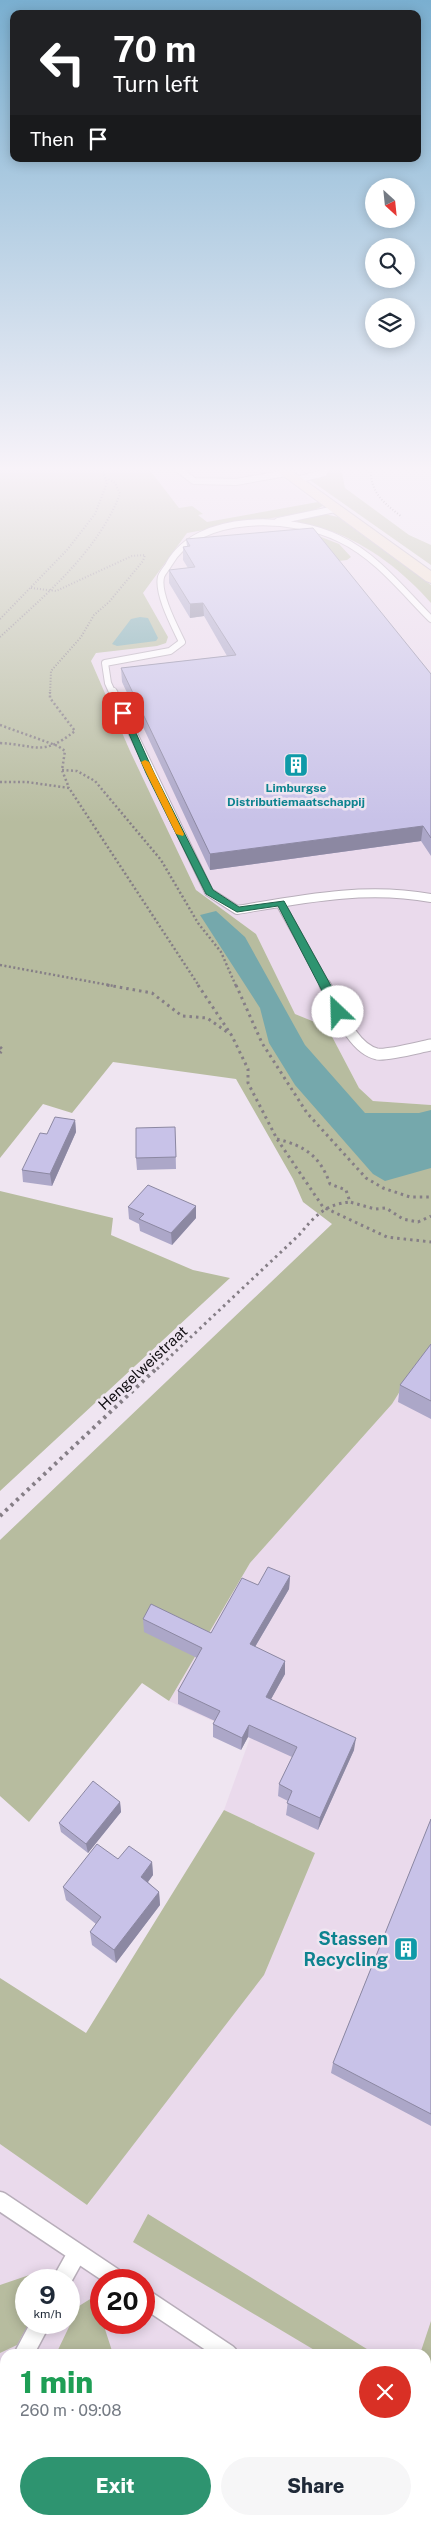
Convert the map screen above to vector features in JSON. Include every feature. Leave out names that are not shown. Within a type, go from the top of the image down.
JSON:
[{"type":"lane","points":[[162,587],[166,612],[182,642],[170,651],[105,663],[108,683],[209,892],[237,910],[361,890],[405,892],[431,898]]},
{"type":"lane","points":[[399,587],[431,619]]},
{"type":"lane","points":[[280,903],[330,993],[338,1012],[360,1045],[378,1054],[431,1045]]},
{"type":"lane","points":[[0,2201],[102,2269]]},
{"type":"lane","points":[[68,2269],[77,2252]]},
{"type":"lane","points":[[155,2305],[220,2349]]},
{"type":"lane","points":[[26,2349],[34,2334]]},
{"type":"path","points":[[0,638],[52,587]]},
{"type":"path","points":[[0,619],[31,588],[48,591],[65,587]]},
{"type":"path","points":[[0,743],[11,743],[38,750],[58,746],[75,732],[50,698],[51,671],[82,637],[94,615],[109,602],[121,587]]},
{"type":"path","points":[[0,725],[58,746],[65,751],[62,770],[69,788],[232,1036],[248,1069],[248,1082],[277,1139],[323,1207],[387,1237],[431,1242]]},
{"type":"path","points":[[62,770],[77,771],[96,781],[161,860],[198,923],[221,952],[262,1043],[307,1113],[366,1178],[383,1188],[410,1197],[431,1197]]},
{"type":"path","points":[[0,782],[27,782],[69,788]]},
{"type":"path","points":[[0,966],[152,993],[182,1016],[207,1018],[232,1036]]},
{"type":"path","points":[[0,1047],[3,1050],[0,1053]]},
{"type":"path","points":[[277,1139],[300,1145],[324,1167],[330,1184],[346,1190],[350,1202]]},
{"type":"path","points":[[323,1207],[335,1203],[350,1202],[367,1207],[386,1208],[403,1219],[418,1222],[431,1216]]},
{"type":"path","name":"Hengelweistraat","points":[[0,1516],[300,1235],[323,1207]]},
{"type":"shaded area","points":[[142,587],[425,587],[431,594],[431,1105],[373,1101],[359,1088],[327,1027],[295,1014],[256,934],[196,890],[130,751],[91,661]]},
{"type":"shaded area","points":[[431,1351],[431,2349],[0,2349],[0,2144],[88,2205],[315,1853],[224,1810],[250,1738],[169,1701],[250,1563],[392,1404],[407,1380]]},
{"type":"green space","points":[[0,587],[148,587],[143,593],[168,637],[166,643],[157,646],[96,653],[91,661],[130,751],[196,890],[256,934],[295,1014],[327,1027],[359,1088],[373,1101],[431,1105],[431,1351],[407,1380],[392,1404],[250,1563],[169,1701],[142,1683],[29,1822],[0,1796],[0,1540],[332,1224],[303,1202],[293,1179],[236,1079],[113,1062],[72,1113],[43,1104],[0,1158]]},
{"type":"green space","points":[[415,587],[431,587],[431,603]]},
{"type":"green space","points":[[0,1191],[113,1218],[111,1235],[193,1270],[230,1278],[0,1491]]},
{"type":"green space","points":[[224,1810],[315,1853],[264,1975],[87,2205],[0,2144],[0,1978],[86,2033]]},
{"type":"green space","points":[[148,2214],[367,2349],[313,2349],[133,2242]]},
{"type":"green space","points":[[15,2280],[15,2334],[23,2334],[17,2345],[8,2349],[0,2349],[0,2285]]},
{"type":"green space","points":[[90,2299],[90,2334],[107,2334],[111,2349],[58,2349],[66,2334],[80,2334],[80,2305]]},
{"type":"green space","points":[[431,2321],[431,2349],[422,2349]]},
{"type":"water","points":[[148,618],[158,638],[156,641],[117,646],[112,644],[131,619]]},
{"type":"water","points":[[216,911],[245,937],[305,1045],[365,1113],[419,1113],[431,1110],[431,1168],[385,1181],[373,1174],[295,1085],[269,1043],[260,1008],[200,915]]},
{"type":"building","name":"Limburgse Distributiemaatschappij","points":[[179,587],[361,587],[431,674],[431,838],[423,826],[210,854],[121,668],[236,655],[203,603],[190,604]]},
{"type":"building","points":[[55,1117],[75,1120],[50,1174],[22,1170],[40,1133],[47,1134]]},
{"type":"building","points":[[175,1127],[176,1157],[136,1158],[136,1128]]},
{"type":"building","points":[[148,1185],[196,1206],[171,1233],[139,1219],[144,1214],[128,1207]]},
{"type":"building","points":[[431,1344],[431,1401],[400,1385]]},
{"type":"building","points":[[268,1567],[290,1576],[250,1644],[285,1661],[266,1697],[356,1738],[320,1818],[287,1803],[292,1791],[279,1784],[297,1747],[249,1725],[242,1738],[213,1724],[220,1711],[178,1691],[202,1648],[143,1619],[151,1604],[211,1633],[242,1578],[258,1585]]},
{"type":"building","points":[[93,1781],[120,1802],[86,1844],[59,1823]]},
{"type":"building","name":"Stassen Recycling","points":[[431,1819],[431,2114],[333,2063]]},
{"type":"building","points":[[97,1844],[118,1859],[129,1846],[152,1862],[141,1877],[159,1892],[114,1950],[90,1932],[101,1917],[63,1887]]},
{"type":"slow traffic","points":[[145,762],[180,834]]},
{"type":"place","name":"Limburgse Distributiemaatschappij","points":[[296,765]]},
{"type":"place","name":"Stassen Recycling","points":[[406,1949]]},
{"type":"route","points":[[123,713],[150,773],[209,892],[237,910],[280,903],[330,993],[338,1012]]}]
